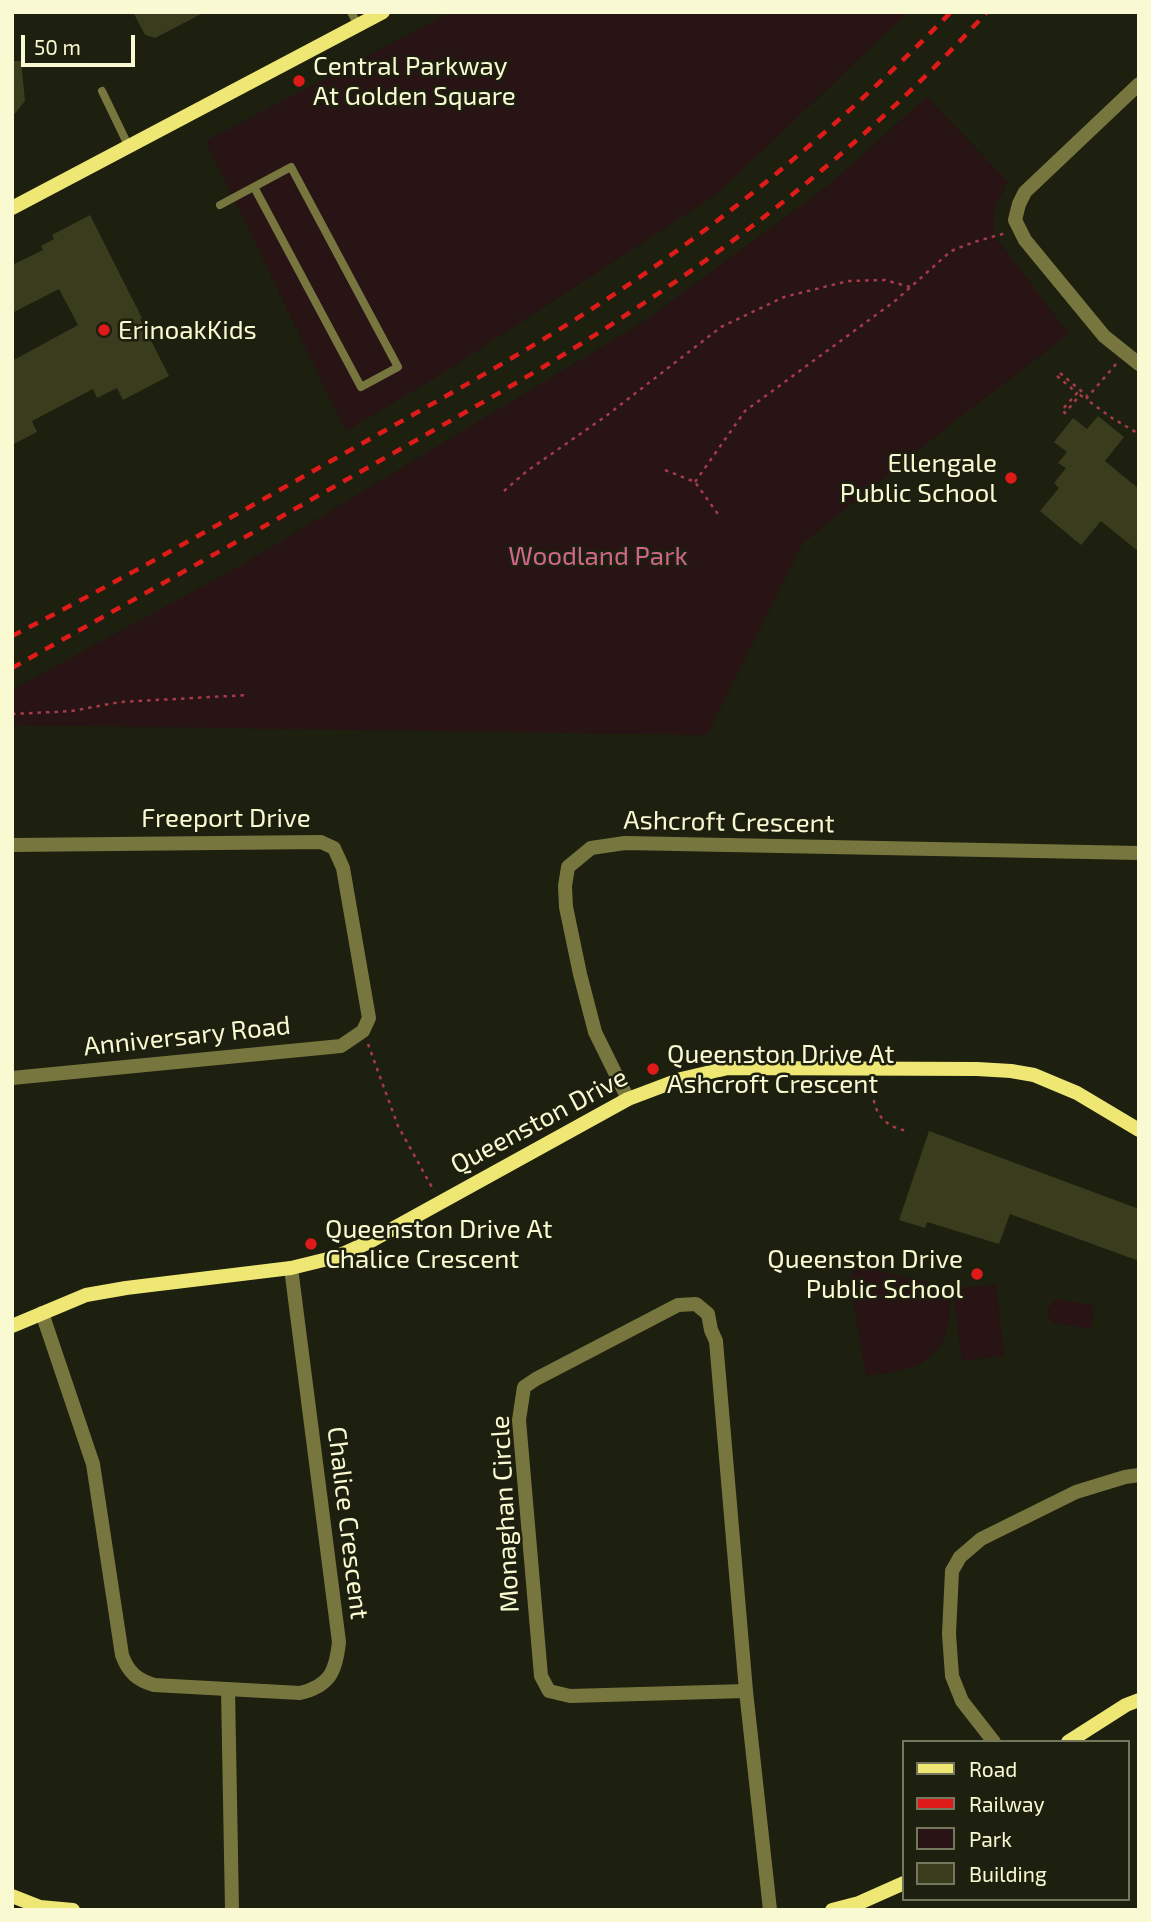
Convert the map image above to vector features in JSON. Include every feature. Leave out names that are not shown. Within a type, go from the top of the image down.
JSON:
[{"type":"street","points":[[12,208],[129,147],[354,19],[383,12]]},
{"type":"street","points":[[1139,84],[1026,191],[1015,220],[1025,240],[1104,336],[1139,364]]},
{"type":"street","name":"Freeport Drive","points":[[12,845],[295,841],[321,842],[334,848],[344,868],[369,1018],[363,1031]]},
{"type":"street","name":"Ashcroft Crescent","points":[[628,1099],[595,1032],[566,907],[568,867],[591,848],[625,843],[1139,853]]},
{"type":"street","name":"Anniversary Road","points":[[12,1078],[341,1046],[363,1031]]},
{"type":"street","name":"Queenston Drive","points":[[12,1326],[86,1295],[291,1268],[336,1257],[367,1243],[628,1099],[681,1079],[728,1068],[1011,1071],[1034,1075],[1077,1093],[1137,1125]]},
{"type":"street","name":"Chalice Crescent","points":[[42,1312],[93,1464],[125,1665],[141,1681],[154,1685],[300,1693],[313,1690],[332,1675],[339,1642],[291,1268]]},
{"type":"street","name":"Monaghan Circle","points":[[746,1691],[570,1696],[549,1691],[541,1676],[519,1420],[524,1387],[678,1305],[696,1304],[708,1314],[716,1341],[746,1691],[770,1910]]},
{"type":"street","points":[[992,1740],[962,1701],[951,1676],[949,1634],[952,1571],[960,1557],[981,1539],[1076,1492],[1139,1475]]},
{"type":"street","points":[[228,1689],[232,1910]]},
{"type":"street","points":[[1071,1740],[1126,1705],[1139,1700]]},
{"type":"street","points":[[832,1910],[859,1903],[902,1883]]},
{"type":"street","points":[[12,1896],[40,1907],[73,1910]]},
{"type":"lane","points":[[102,91],[129,147]]},
{"type":"lane","points":[[220,205],[291,167],[398,368],[361,387],[254,187]]},
{"type":"path","points":[[695,482],[745,411],[895,301],[951,251],[1020,230]]},
{"type":"path","points":[[504,491],[527,471],[606,416],[722,327],[784,297],[848,281],[885,280],[910,287]]},
{"type":"path","points":[[1087,398],[1125,354]]},
{"type":"path","points":[[1087,398],[1080,395],[1065,413],[1062,410],[1077,393],[1059,374],[1112,418],[1139,434]]},
{"type":"path","points":[[665,470],[695,482],[720,517]]},
{"type":"path","points":[[12,714],[72,711],[120,702],[248,695]]},
{"type":"path","points":[[363,1031],[398,1126],[441,1202]]},
{"type":"path","points":[[871,1069],[873,1097],[879,1115],[893,1128],[907,1131]]},
{"type":"green space","points":[[451,12],[908,12],[717,194],[443,373],[346,431],[206,141]]},
{"type":"green space","name":"Woodland Park","points":[[927,97],[1008,182],[994,209],[994,235],[1069,334],[965,413],[803,543],[707,735],[12,725],[12,690],[238,567],[646,320],[826,187]]},
{"type":"green space","points":[[859,1266],[951,1288],[950,1316],[946,1332],[941,1345],[924,1361],[903,1370],[866,1376],[849,1277]]},
{"type":"green space","points":[[996,1284],[1004,1356],[962,1361],[953,1289]]},
{"type":"green space","points":[[1056,1299],[1095,1306],[1091,1329],[1054,1323],[1049,1317],[1048,1309]]},
{"type":"building","points":[[133,12],[205,12],[155,38],[145,35]]},
{"type":"building","points":[[12,61],[21,61],[25,101],[12,117]]},
{"type":"building","name":"ErinoakKids","points":[[90,215],[169,376],[123,400],[117,388],[97,398],[93,389],[32,421],[37,432],[12,445],[12,361],[78,325],[59,289],[12,313],[12,265],[43,250],[41,246],[54,239],[52,235]]},
{"type":"building","points":[[1098,416],[1124,437],[1105,461],[1139,489],[1139,552],[1101,521],[1081,545],[1040,511],[1059,488],[1054,483],[1066,468],[1058,463],[1067,452],[1054,442],[1073,418],[1087,429]]},
{"type":"building","points":[[929,1131],[1139,1209],[1139,1261],[1010,1214],[999,1244],[927,1222],[925,1228],[899,1220]]},
{"type":"railway","points":[[12,636],[173,550],[460,388],[587,312],[685,245],[778,173],[866,95],[951,12]]},
{"type":"railway","points":[[12,668],[500,392],[644,303],[736,238],[824,168],[908,93],[987,12]]},
{"type":"place","name":"Central Parkway At Golden Square","points":[[299,81]]},
{"type":"place","name":"ErinoakKids","points":[[104,330]]},
{"type":"place","name":"Ellengale Public School","points":[[1011,478]]},
{"type":"place","name":"Queenston Drive At Ashcroft Crescent","points":[[653,1069]]},
{"type":"place","name":"Queenston Drive At Chalice Crescent","points":[[311,1244]]},
{"type":"place","name":"Queenston Drive Public School","points":[[977,1274]]}]
